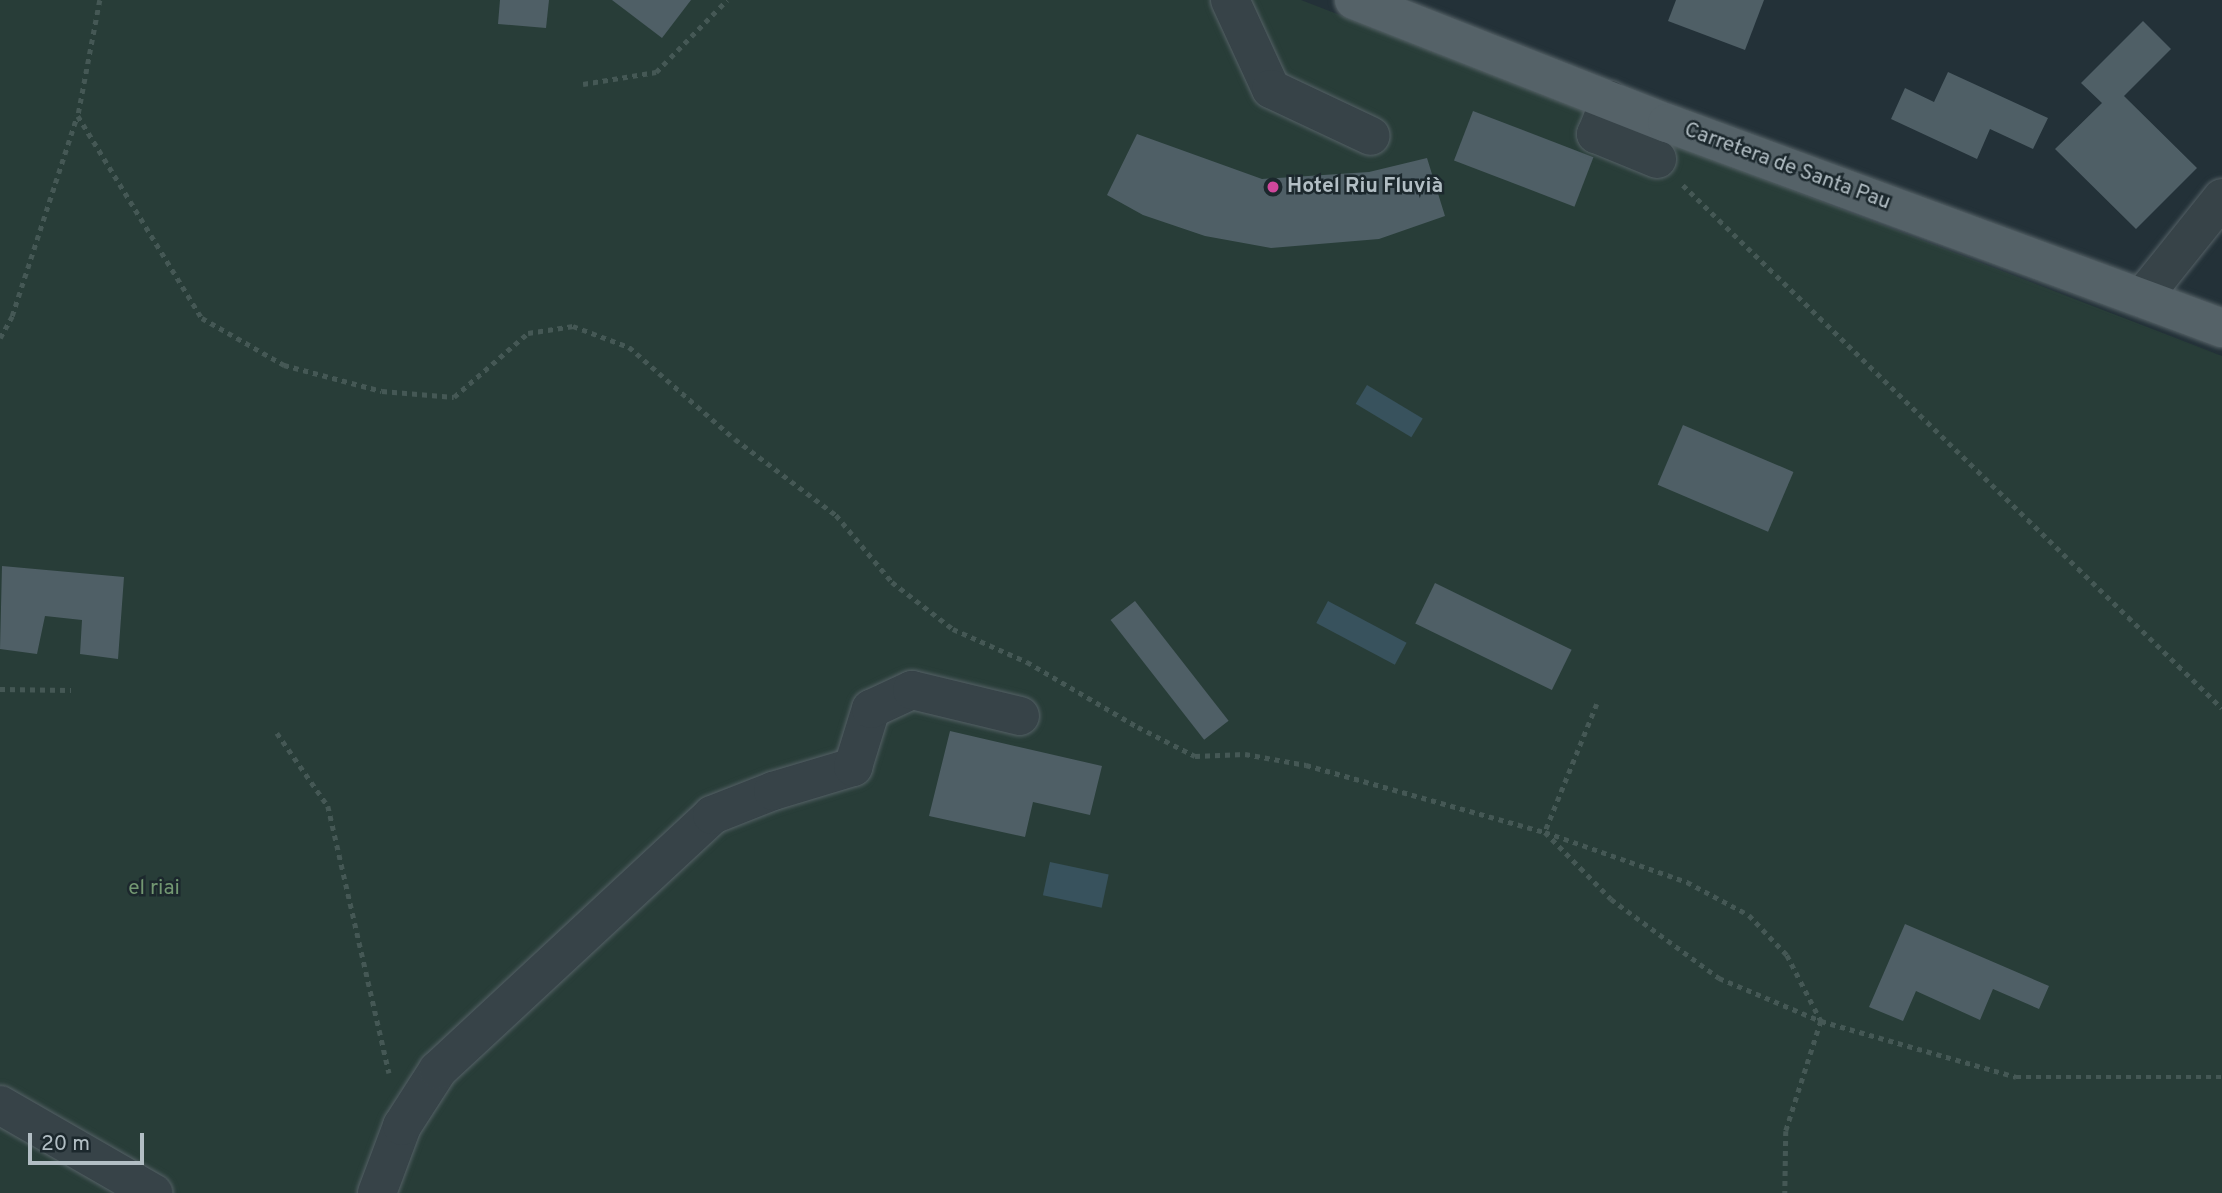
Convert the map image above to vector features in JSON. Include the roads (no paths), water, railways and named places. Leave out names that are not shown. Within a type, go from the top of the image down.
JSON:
[{"type":"main road","name":"Carretera de Santa Pau","points":[[1353,0],[1610,100],[2222,328]]},
{"type":"street","points":[[1230,0],[1270,89],[1371,135]]},
{"type":"street","points":[[1610,100],[1596,134],[1657,159]]},
{"type":"street","points":[[2142,298],[2222,198]]},
{"type":"street","points":[[377,1193],[402,1126],[438,1070],[712,815],[773,791],[853,767],[871,709],[912,690],[1020,716]]},
{"type":"street","points":[[0,1105],[153,1193]]},
{"type":"water","points":[[1367,385],[1423,418],[1411,437],[1356,404]]},
{"type":"water","points":[[1328,601],[1407,643],[1395,665],[1316,623]]},
{"type":"water","points":[[1050,862],[1109,874],[1102,908],[1043,895]]},
{"type":"place","name":"Hotel Riu Fluvià","points":[[1273,187]]},
{"type":"park label","name":"el riai","points":[[154,889]]}]
